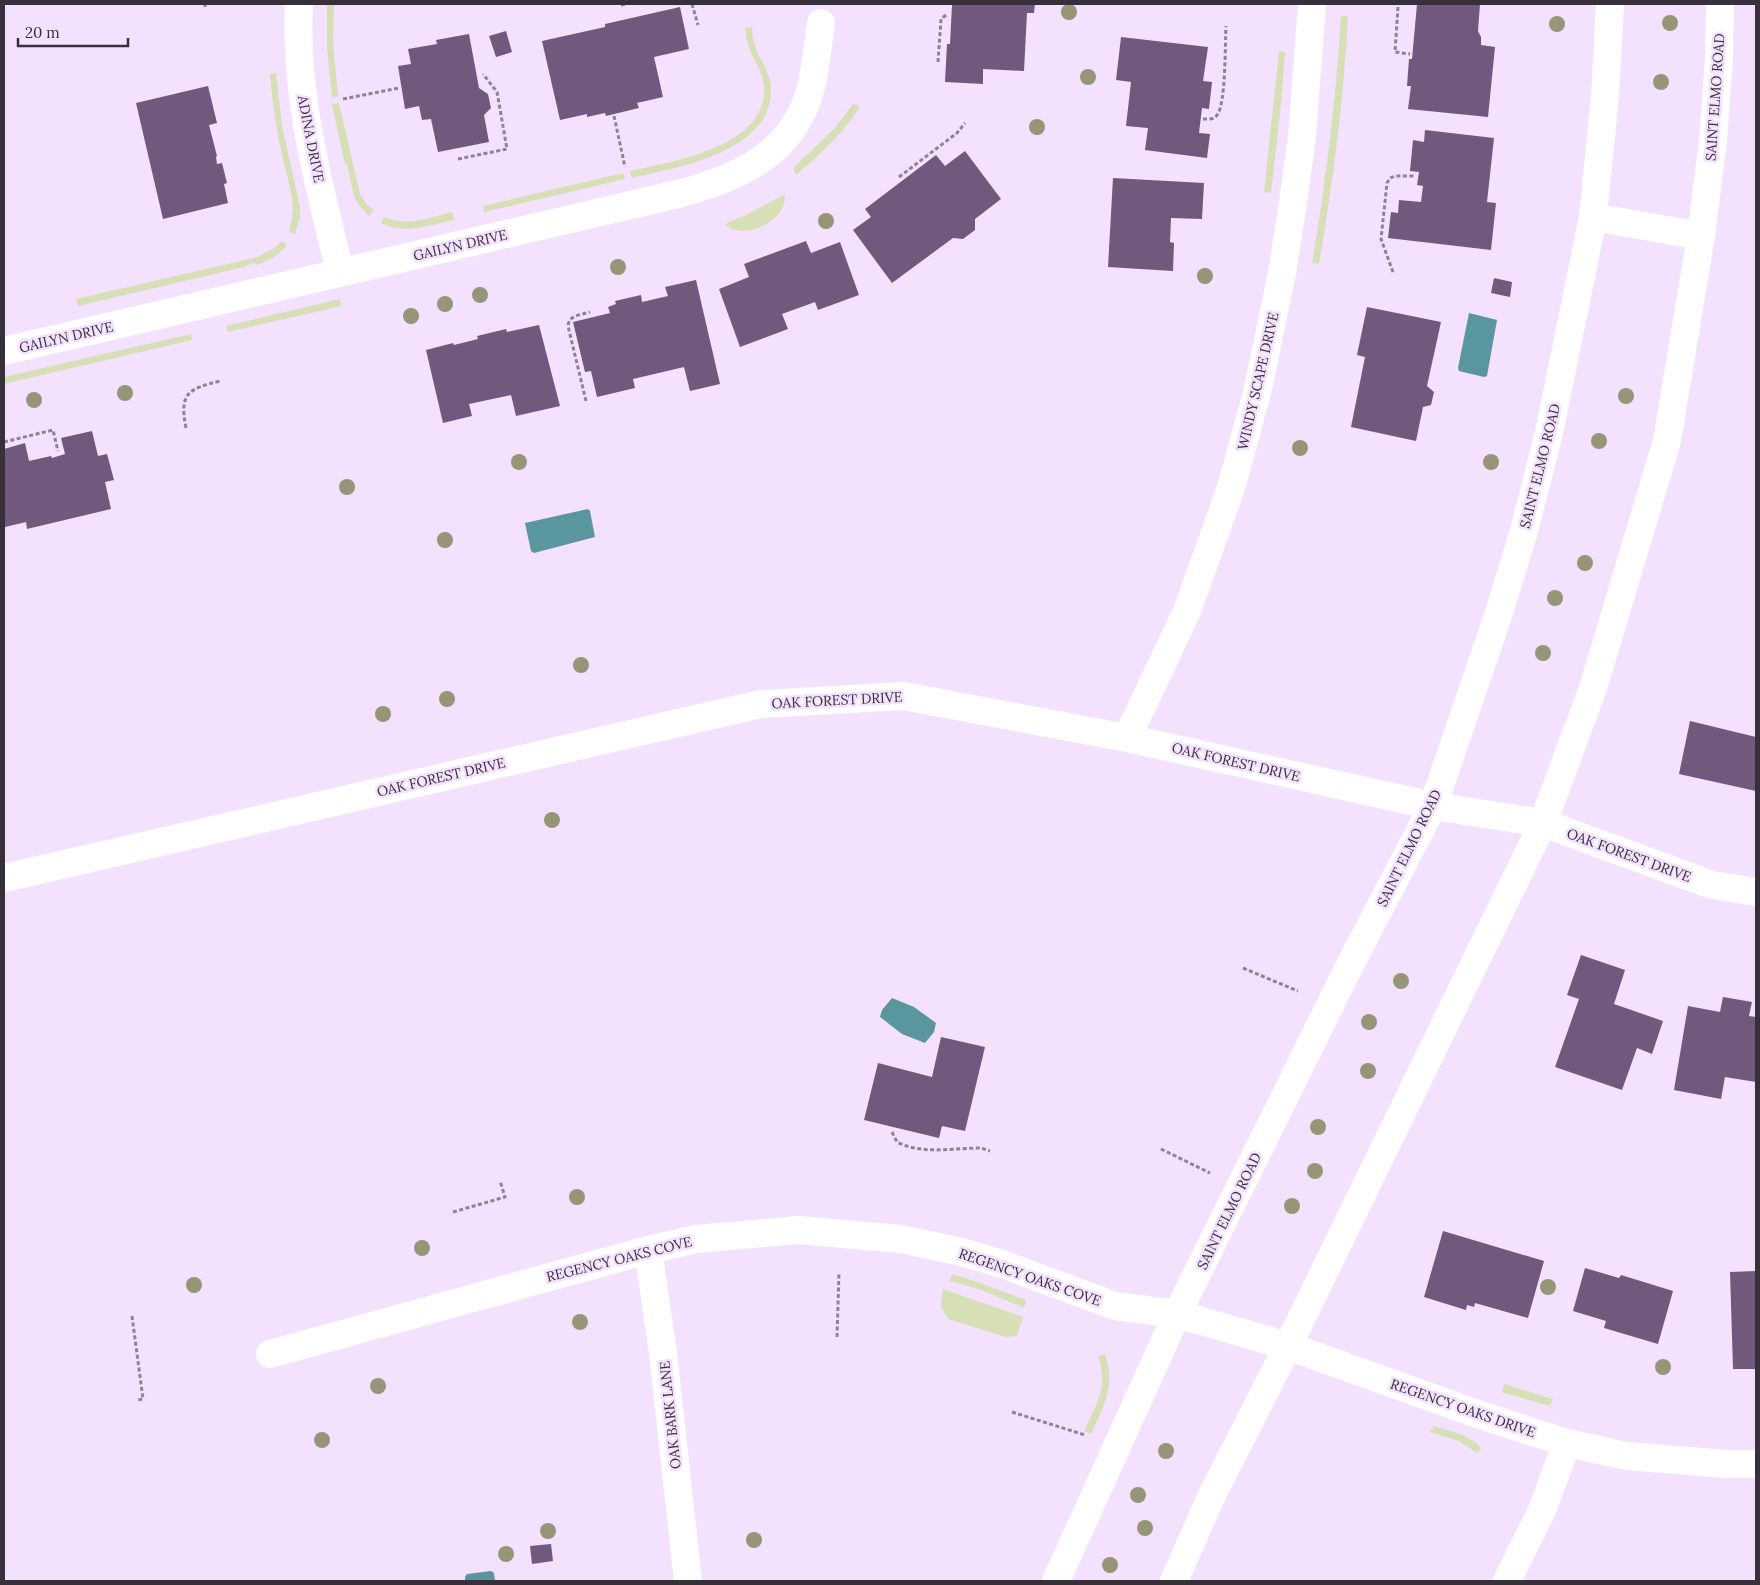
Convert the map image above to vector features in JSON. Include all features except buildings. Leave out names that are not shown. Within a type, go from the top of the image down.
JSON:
[{"type":"street","name":"ADINA DRIVE","points":[[299,4],[299,64],[302,102],[340,272]]},
{"type":"street","name":"WINDY SCAPE DRIVE","points":[[1127,738],[1187,611],[1231,488],[1257,392],[1282,273],[1292,210],[1302,137],[1312,4]]},
{"type":"street","name":"SAINT ELMO ROAD","points":[[1056,1581],[1177,1314],[1352,961],[1433,806],[1497,619],[1524,531],[1549,433],[1593,217],[1605,96],[1610,4]]},
{"type":"street","name":"SAINT ELMO ROAD","points":[[1174,1581],[1211,1497],[1288,1346],[1543,823],[1593,688],[1667,441],[1701,236],[1713,141],[1719,60],[1720,4]]},
{"type":"street","name":"GAILYN DRIVE","points":[[4,352],[678,194],[736,175],[754,165],[779,146],[794,126],[805,106],[812,84],[821,23]]},
{"type":"street","points":[[1593,217],[1701,236]]},
{"type":"street","name":"OAK FOREST DRIVE","points":[[4,878],[761,704],[903,696],[1127,738],[1433,806],[1543,823],[1712,885],[1756,892]]},
{"type":"street","name":"REGENCY OAKS COVE","points":[[270,1354],[648,1250],[696,1239],[799,1230],[891,1238],[962,1252],[1002,1264],[1115,1306],[1177,1314]]},
{"type":"street","name":"OAK BARK LANE","points":[[648,1250],[663,1353],[688,1581]]},
{"type":"street","name":"REGENCY OAKS DRIVE","points":[[1177,1314],[1288,1346],[1480,1415],[1567,1443],[1627,1456],[1727,1464],[1756,1464]]},
{"type":"street","points":[[1507,1581],[1542,1510],[1567,1443]]},
{"type":"path","points":[[621,5],[626,4]]},
{"type":"path","points":[[692,4],[698,25]]},
{"type":"path","points":[[1398,7],[1394,52],[1410,54]]},
{"type":"path","points":[[938,62],[941,19],[946,15]]},
{"type":"path","points":[[1203,119],[1212,119],[1217,116],[1220,110],[1226,26]]},
{"type":"path","points":[[458,159],[507,149],[497,92],[483,74]]},
{"type":"path","points":[[344,99],[399,88]]},
{"type":"path","points":[[614,116],[625,167]]},
{"type":"path","points":[[899,177],[957,132],[965,123]]},
{"type":"path","points":[[1393,272],[1381,239],[1387,184],[1390,178],[1396,176],[1415,176]]},
{"type":"path","points":[[586,401],[568,320],[590,312]]},
{"type":"path","points":[[186,428],[182,412],[186,396],[203,385],[220,381]]},
{"type":"path","points":[[4,442],[53,430],[58,451]]},
{"type":"path","points":[[1243,968],[1298,991]]},
{"type":"path","points":[[892,1132],[897,1142],[918,1149],[981,1148],[990,1151]]},
{"type":"path","points":[[1161,1149],[1213,1174]]},
{"type":"path","points":[[453,1212],[505,1198],[500,1181]]},
{"type":"path","points":[[837,1337],[839,1272]]},
{"type":"path","points":[[132,1316],[143,1399],[138,1400]]},
{"type":"path","points":[[1012,1412],[1091,1437]]},
{"type":"shaded area","points":[[327,4],[334,4],[333,44],[338,96],[332,98],[327,48]]},
{"type":"shaded area","points":[[1341,16],[1348,16],[1344,78],[1319,264],[1312,263],[1330,140]]},
{"type":"shaded area","points":[[752,27],[755,46],[767,71],[771,88],[767,110],[757,128],[740,142],[720,153],[697,162],[632,178],[630,171],[693,156],[715,148],[735,137],[751,124],[761,107],[764,86],[747,39],[745,28]]},
{"type":"shaded area","points":[[1279,51],[1285,52],[1271,193],[1264,192]]},
{"type":"shaded area","points":[[276,73],[282,126],[300,207],[300,217],[295,234],[289,231],[293,210],[292,201],[278,135],[272,94],[270,74]]},
{"type":"shaded area","points":[[339,103],[360,194],[367,205],[374,210],[369,216],[358,204],[354,196],[347,164],[345,164],[332,104]]},
{"type":"shaded area","points":[[853,104],[860,107],[839,135],[796,175],[793,168],[834,129]]},
{"type":"shaded area","points":[[623,173],[625,179],[484,212],[483,206]]},
{"type":"shaded area","points":[[785,194],[782,209],[771,221],[756,229],[739,231],[725,224],[748,214]]},
{"type":"shaded area","points":[[452,212],[454,220],[417,228],[390,227],[381,223],[384,217],[393,220],[410,221]]},
{"type":"shaded area","points":[[282,241],[287,245],[281,252],[269,260],[256,265],[254,263],[244,267],[78,306],[76,299],[258,257],[276,247]]},
{"type":"shaded area","points":[[340,299],[341,306],[228,332],[226,326]]},
{"type":"shaded area","points":[[1469,313],[1497,320],[1487,376],[1484,377],[1459,371],[1458,368]]},
{"type":"shaded area","points":[[191,334],[192,340],[4,384],[4,377]]},
{"type":"shaded area","points":[[588,509],[595,537],[534,553],[531,551],[525,523]]},
{"type":"shaded area","points":[[892,998],[914,1007],[936,1023],[934,1032],[925,1043],[902,1034],[880,1017],[882,1010]]},
{"type":"shaded area","points":[[952,1274],[1026,1300],[1024,1308],[979,1289],[950,1281]]},
{"type":"shaded area","points":[[943,1289],[1023,1317],[1017,1336],[1006,1337],[948,1319],[941,1306]]},
{"type":"shaded area","points":[[1105,1354],[1108,1365],[1109,1386],[1104,1404],[1091,1434],[1084,1431],[1097,1404],[1102,1386],[1101,1367],[1098,1357]]},
{"type":"shaded area","points":[[1504,1384],[1553,1399],[1550,1406],[1502,1392]]},
{"type":"shaded area","points":[[1434,1426],[1466,1437],[1481,1448],[1477,1453],[1459,1441],[1430,1432]]},
{"type":"shaded area","points":[[491,1571],[494,1573],[495,1581],[465,1581],[467,1574]]}]
